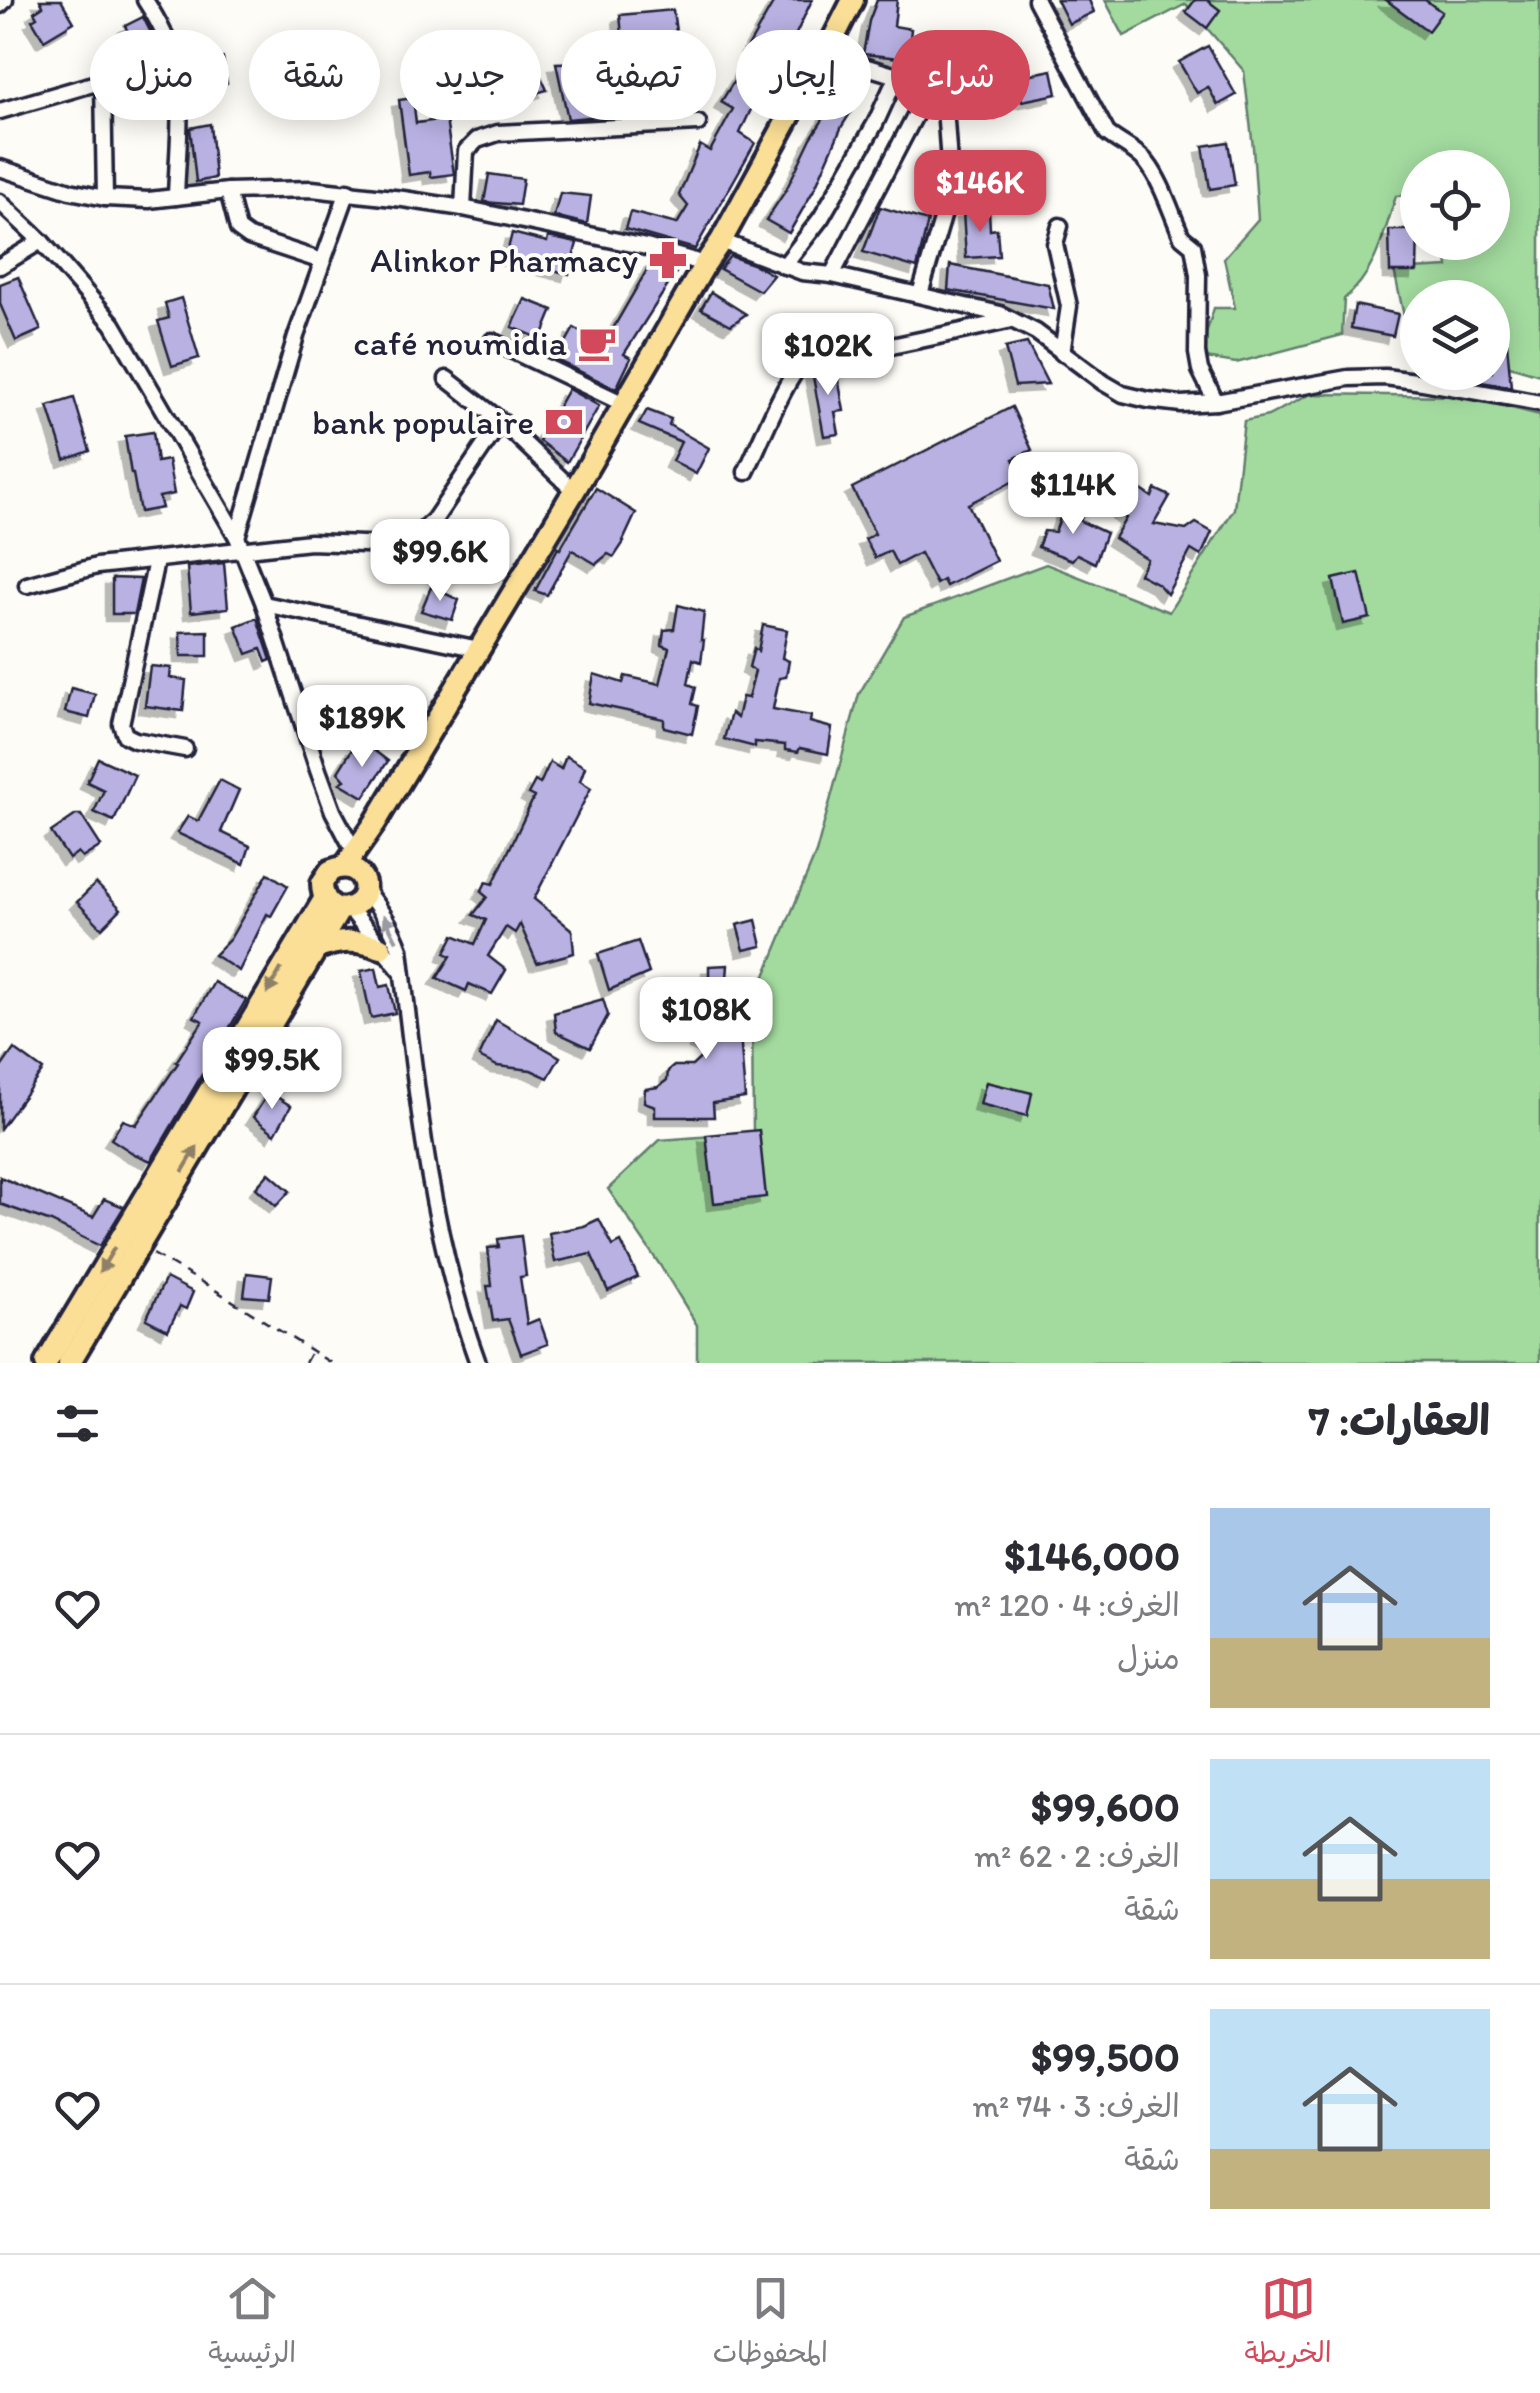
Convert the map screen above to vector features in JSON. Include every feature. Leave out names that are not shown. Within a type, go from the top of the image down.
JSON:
[{"type":"highway","points":[[838,30],[853,0]]},
{"type":"highway","points":[[356,871],[330,870],[322,891],[338,905],[359,902],[356,871],[375,823],[721,241],[787,120]]},
{"type":"highway","points":[[69,1363],[338,905]]},
{"type":"highway","points":[[46,1363],[338,905]]},
{"type":"highway","points":[[315,949],[348,940],[381,948]]},
{"type":"street","points":[[144,0],[162,30]]},
{"type":"street","points":[[1036,0],[1107,134],[1128,145],[1147,162],[1182,238],[1193,246],[1198,275],[1196,352],[1216,402]]},
{"type":"street","points":[[0,111],[90,86]]},
{"type":"street","points":[[784,266],[822,218],[891,91]]},
{"type":"street","points":[[104,120],[105,198]]},
{"type":"street","points":[[176,197],[178,120]]},
{"type":"street","points":[[832,275],[913,120]]},
{"type":"street","points":[[920,294],[947,203],[950,164],[946,120]]},
{"type":"street","points":[[462,208],[466,152],[476,140],[498,134],[698,123]]},
{"type":"street","points":[[0,168],[105,198],[149,200],[228,191],[348,191],[462,208],[705,264]]},
{"type":"street","points":[[228,191],[238,229],[249,237],[322,261]]},
{"type":"street","points":[[240,544],[296,336],[348,191]]},
{"type":"street","points":[[0,202],[41,241],[113,324],[240,544],[356,871],[394,932],[400,949],[429,1180],[448,1272],[478,1363]]},
{"type":"street","points":[[1060,226],[1056,244],[1069,306],[1062,353]]},
{"type":"street","points":[[0,266],[41,241]]},
{"type":"street","points":[[721,241],[802,272],[981,308],[1036,332],[1123,394],[1148,400],[1180,404],[1216,402],[1348,378],[1385,377],[1540,402]]},
{"type":"street","points":[[746,472],[785,390],[798,368],[811,358],[871,350],[1012,320]]},
{"type":"street","points":[[492,341],[624,404]]},
{"type":"street","points":[[448,379],[501,421],[574,491]]},
{"type":"street","points":[[28,585],[98,566],[156,561],[240,544],[390,545],[416,536],[434,520],[501,421]]},
{"type":"street","points":[[156,561],[122,724],[124,735],[135,740],[185,750]]},
{"type":"street","points":[[264,604],[479,649]]},
{"type":"street","points":[[338,905],[402,972]]},
{"type":"path","points":[[138,1246],[331,1363]]},
{"type":"path","points":[[304,1363],[312,1351]]},
{"type":"green space","points":[[1105,0],[1540,0],[1540,375],[1510,366],[1510,280],[1400,280],[1400,298],[1394,270],[1448,267],[1447,260],[1510,260],[1510,150],[1400,150],[1400,196],[1396,196],[1371,265],[1344,299],[1342,335],[1236,363],[1199,357],[1214,308],[1235,308],[1224,258],[1258,219],[1244,71],[1186,4],[1124,36]]},
{"type":"green space","points":[[1310,394],[1462,396],[1540,415],[1540,1363],[697,1363],[697,1325],[608,1189],[660,1140],[753,1133],[752,1007],[816,853],[859,694],[904,617],[1046,564],[1169,612],[1234,509],[1244,421],[1268,416]]},
{"type":"building","points":[[40,0],[61,0],[74,22],[44,40],[32,20],[37,17],[34,12],[43,6]]},
{"type":"building","points":[[775,0],[812,0],[798,30],[758,30]]},
{"type":"building","points":[[877,0],[897,0],[894,26],[911,30],[891,30],[891,57],[871,55],[869,21]]},
{"type":"building","points":[[1057,0],[1089,0],[1094,12],[1069,24]]},
{"type":"building","points":[[1195,0],[1207,0],[1220,10],[1207,28],[1186,12]]},
{"type":"building","points":[[1386,0],[1425,0],[1442,12],[1428,31]]},
{"type":"building","points":[[673,10],[676,30],[621,30],[620,15]]},
{"type":"building","points":[[143,17],[150,30],[127,30],[125,26]]},
{"type":"building","points":[[1208,46],[1236,95],[1218,105],[1208,87],[1197,93],[1179,62]]},
{"type":"building","points":[[1052,70],[1057,94],[1030,99],[1030,74]]},
{"type":"building","points":[[736,78],[736,120],[746,120],[740,133],[755,143],[695,249],[625,229],[630,212],[677,224],[688,206],[679,195],[700,145],[710,151],[733,109],[721,102]]},
{"type":"building","points":[[402,120],[416,123],[446,120],[454,174],[409,175]]},
{"type":"building","points":[[823,120],[846,120],[815,188],[789,233],[766,220],[786,190]]},
{"type":"building","points":[[210,124],[215,178],[196,182],[190,128]]},
{"type":"building","points":[[1228,142],[1235,185],[1210,189],[1203,146]]},
{"type":"building","points":[[489,174],[523,179],[519,205],[484,202]]},
{"type":"building","points":[[560,193],[591,196],[587,224],[554,216]]},
{"type":"building","points":[[880,207],[928,221],[917,268],[863,252]]},
{"type":"building","points":[[989,210],[990,230],[997,229],[999,256],[966,258],[963,212]]},
{"type":"building","points":[[1389,230],[1400,230],[1400,260],[1417,260],[1417,272],[1390,272]]},
{"type":"building","points":[[512,233],[547,242],[548,237],[577,243],[569,274],[506,257]]},
{"type":"building","points":[[730,256],[773,275],[760,291],[720,269]]},
{"type":"building","points":[[652,261],[677,271],[624,354],[631,358],[616,389],[556,360],[574,328],[604,344]]},
{"type":"building","points":[[950,265],[1048,284],[1054,309],[948,290]]},
{"type":"building","points":[[18,277],[41,330],[16,341],[0,304],[0,284]]},
{"type":"building","points":[[711,292],[746,314],[731,325],[701,309]]},
{"type":"building","points":[[181,298],[199,358],[172,366],[158,321],[169,318],[165,303]]},
{"type":"building","points":[[525,299],[553,310],[541,339],[512,327]]},
{"type":"building","points":[[1355,305],[1398,314],[1393,336],[1351,328]]},
{"type":"building","points":[[1027,343],[1048,384],[1015,386],[1005,348]]},
{"type":"building","points":[[836,366],[844,411],[835,412],[839,434],[824,436],[812,371]]},
{"type":"building","points":[[568,389],[599,406],[567,462],[539,441]]},
{"type":"building","points":[[74,398],[90,451],[65,460],[48,406]]},
{"type":"building","points":[[1012,407],[1032,450],[1013,459],[1022,477],[968,504],[996,561],[946,586],[943,580],[936,584],[920,553],[897,565],[890,551],[875,558],[865,539],[875,534],[852,488]]},
{"type":"building","points":[[647,410],[671,419],[669,425],[709,448],[696,474],[672,461],[681,442],[639,424]]},
{"type":"building","points":[[153,432],[157,462],[168,460],[174,494],[159,497],[162,508],[140,512],[125,436]]},
{"type":"building","points":[[596,488],[636,513],[624,542],[614,557],[608,554],[596,564],[572,550],[547,595],[535,591],[558,548]]},
{"type":"building","points":[[1140,489],[1152,497],[1155,489],[1170,496],[1154,524],[1186,530],[1196,523],[1212,532],[1201,556],[1191,550],[1167,594],[1139,574],[1147,559],[1114,538],[1126,518],[1119,512],[1124,501],[1134,504]]},
{"type":"building","points":[[1065,505],[1084,512],[1080,521],[1106,533],[1095,563],[1077,554],[1072,560],[1038,547],[1044,531],[1055,532]]},
{"type":"building","points":[[224,563],[228,608],[191,612],[187,567]]},
{"type":"building","points":[[1359,573],[1370,618],[1343,624],[1333,579]]},
{"type":"building","points":[[112,578],[141,579],[134,614],[112,614]]},
{"type":"building","points":[[431,587],[459,600],[452,620],[421,611]]},
{"type":"building","points":[[678,605],[704,612],[701,662],[693,659],[688,684],[696,687],[692,704],[698,706],[692,734],[664,727],[664,719],[589,703],[594,674],[623,683],[625,676],[660,684],[669,648],[662,645],[664,630],[674,629]]},
{"type":"building","points":[[257,618],[271,660],[266,662],[261,649],[247,654],[236,626]]},
{"type":"building","points":[[763,625],[787,630],[782,658],[789,661],[786,677],[779,678],[773,709],[811,716],[810,722],[832,728],[828,754],[800,748],[798,752],[785,750],[785,745],[755,742],[755,747],[724,739],[731,713],[737,718],[742,697],[748,698],[755,671],[749,667],[754,648],[758,651]]},
{"type":"building","points":[[208,631],[208,656],[181,656],[180,632]]},
{"type":"building","points":[[150,666],[171,668],[170,678],[186,680],[183,711],[145,706]]},
{"type":"building","points":[[71,688],[95,694],[89,718],[65,712]]},
{"type":"building","points":[[367,745],[388,761],[364,797],[340,783],[345,780],[338,772],[354,746],[363,751]]},
{"type":"building","points":[[566,756],[585,767],[580,781],[591,788],[534,899],[572,930],[574,953],[537,963],[520,924],[515,933],[506,927],[488,956],[506,970],[492,994],[469,984],[466,991],[437,978],[451,956],[445,953],[454,935],[475,944],[486,920],[473,915],[487,897],[481,892],[486,882],[493,884],[534,797],[528,794],[535,781],[540,784],[550,762],[561,769]]},
{"type":"building","points":[[98,758],[135,775],[114,821],[94,812],[104,790],[87,782]]},
{"type":"building","points":[[220,780],[239,790],[221,832],[250,846],[244,864],[177,833],[188,816],[198,821]]},
{"type":"building","points":[[81,815],[101,846],[82,858],[78,852],[69,859],[51,832]]},
{"type":"building","points":[[268,873],[288,886],[271,916],[267,914],[239,971],[214,955],[230,939]]},
{"type":"building","points":[[96,883],[121,909],[102,928],[77,902]]},
{"type":"building","points":[[756,920],[762,946],[744,950],[737,925]]},
{"type":"building","points":[[638,941],[649,973],[609,990],[598,954]]},
{"type":"building","points":[[728,965],[724,1019],[739,1020],[745,1098],[713,1103],[714,1117],[655,1117],[655,1106],[644,1102],[645,1089],[658,1087],[667,1080],[668,1071],[674,1066],[692,1066],[711,1048],[696,1042],[705,1006],[701,1006],[700,987],[709,986],[709,966]]},
{"type":"building","points":[[376,968],[380,987],[389,985],[395,1013],[371,1018],[361,971]]},
{"type":"building","points":[[214,982],[246,1000],[151,1161],[111,1139],[123,1120],[136,1125],[178,1063],[203,1021],[194,1017]]},
{"type":"building","points":[[603,999],[608,1015],[590,1048],[556,1032],[554,1013]]},
{"type":"building","points":[[496,1020],[560,1057],[548,1078],[531,1070],[497,1066],[479,1057]]},
{"type":"building","points":[[14,1049],[43,1070],[0,1129],[0,1069]]},
{"type":"building","points":[[986,1082],[1032,1093],[1027,1116],[980,1104]]},
{"type":"building","points":[[269,1092],[291,1106],[275,1134],[253,1117]]},
{"type":"building","points":[[759,1130],[766,1197],[714,1203],[706,1135]]},
{"type":"building","points":[[269,1173],[290,1191],[276,1206],[256,1188]]},
{"type":"building","points":[[0,1177],[93,1217],[104,1199],[124,1207],[100,1246],[51,1222],[0,1204]]},
{"type":"building","points":[[599,1219],[613,1246],[621,1242],[638,1277],[608,1291],[591,1254],[555,1262],[549,1233]]},
{"type":"building","points":[[521,1236],[526,1276],[520,1277],[527,1324],[539,1319],[548,1344],[521,1354],[508,1319],[493,1321],[487,1286],[492,1286],[488,1248],[499,1247],[498,1239]]},
{"type":"building","points":[[247,1273],[272,1276],[269,1298],[244,1296]]},
{"type":"building","points":[[166,1278],[193,1292],[186,1309],[180,1306],[168,1330],[146,1319]]},
{"type":"place","name":"Alinkor Pharmacy","points":[[668,260]]},
{"type":"place","name":"café noumidia","points":[[597,343]]},
{"type":"place","name":"bank populaire","points":[[564,422]]}]
